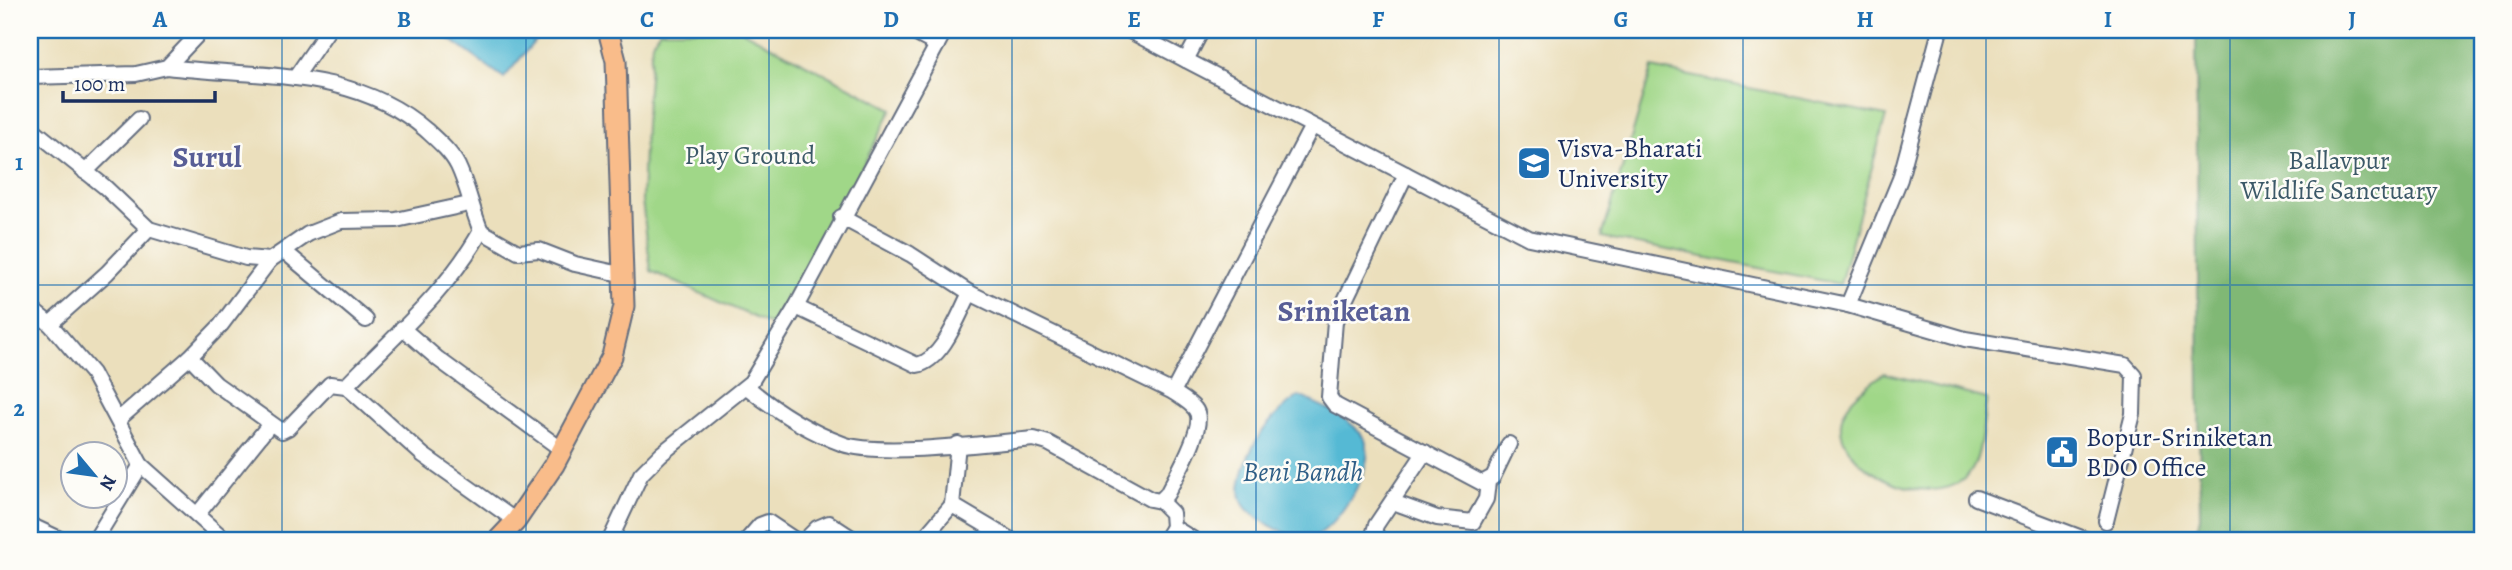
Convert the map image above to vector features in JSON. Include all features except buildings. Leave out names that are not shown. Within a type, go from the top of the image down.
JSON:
[{"type":"main road","points":[[498,540],[516,521],[561,449],[612,356],[625,306],[616,61],[608,30]]},
{"type":"street","points":[[167,67],[202,30]]},
{"type":"street","points":[[295,78],[328,30]]},
{"type":"street","points":[[909,30],[937,45]]},
{"type":"street","points":[[610,540],[641,474],[661,454],[747,387],[796,307],[841,217],[945,30]]},
{"type":"street","points":[[1128,30],[1529,238],[1848,305],[1965,339],[2125,365],[2134,375],[2133,414],[2106,521]]},
{"type":"street","points":[[1186,60],[1202,30]]},
{"type":"street","points":[[1848,305],[1900,179],[1940,30]]},
{"type":"street","points":[[30,77],[136,74],[167,67],[295,78],[363,91],[420,125],[442,145],[458,166],[469,204],[481,231],[518,252],[539,250],[575,264],[625,275]]},
{"type":"street","points":[[85,172],[139,119]]},
{"type":"street","points":[[1173,392],[1312,125]]},
{"type":"street","points":[[30,127],[149,229],[246,258],[270,261]]},
{"type":"street","points":[[1406,174],[1335,321],[1335,352],[1328,389],[1335,405],[1474,480],[1488,482]]},
{"type":"street","points":[[119,419],[190,357],[220,325],[270,261],[309,234],[341,221],[396,220],[469,204]]},
{"type":"street","points":[[841,217],[910,254],[970,293],[1173,392],[1197,410],[1200,420],[1167,494],[1160,500]]},
{"type":"street","points":[[50,324],[107,274],[149,229]]},
{"type":"street","points":[[346,386],[447,285],[462,266],[481,231]]},
{"type":"street","points":[[284,251],[366,320]]},
{"type":"street","points":[[796,307],[917,365],[924,364],[936,354],[970,293]]},
{"type":"street","points":[[31,312],[50,324],[92,373],[119,419],[141,465],[225,540]]},
{"type":"street","points":[[402,328],[438,359],[561,449]]},
{"type":"street","points":[[190,357],[216,384],[282,431],[330,384],[346,386],[423,455],[516,521]]},
{"type":"street","points":[[747,387],[784,417],[844,445],[885,449],[1041,441],[1150,499],[1160,500],[1172,513],[1173,527],[1165,540]]},
{"type":"street","points":[[197,515],[270,424]]},
{"type":"street","points":[[922,540],[952,505],[958,444]]},
{"type":"street","points":[[1393,502],[1437,518],[1473,522],[1486,499],[1488,482],[1508,444]]},
{"type":"street","points":[[1380,540],[1374,532],[1376,525],[1425,452]]},
{"type":"street","points":[[95,540],[141,465]]},
{"type":"street","points":[[1976,498],[2087,540]]},
{"type":"street","points":[[952,505],[1011,540]]},
{"type":"street","points":[[747,540],[760,525],[768,522],[795,540]]},
{"type":"street","points":[[805,540],[817,528],[829,523],[855,540]]},
{"type":"street","points":[[30,525],[62,540]]},
{"type":"street","points":[[1173,527],[1194,540]]},
{"type":"green space","name":"Play Ground","points":[[660,30],[741,30],[892,109],[780,329],[651,271],[642,201],[652,42]]},
{"type":"green space","name":"Ballavpur Wildlife Sanctuary","points":[[2196,30],[2482,30],[2482,540],[2193,540],[2200,518]]},
{"type":"green space","points":[[1652,68],[1886,116],[1840,284],[1602,237]]},
{"type":"green space","points":[[1884,373],[1987,399],[1976,462],[1957,483],[1936,490],[1911,488],[1886,480],[1865,466],[1849,449],[1841,430],[1845,410],[1857,395]]},
{"type":"water","points":[[437,30],[544,30],[504,78]]},
{"type":"water","name":"Beni Bandh","points":[[1299,396],[1353,425],[1365,440],[1367,451],[1366,465],[1353,495],[1333,522],[1322,532],[1306,539],[1288,534],[1259,518],[1246,508],[1240,493],[1245,465],[1255,442],[1279,412]]},
{"type":"place","name":"Visva-Bharati University","points":[[1534,163]]},
{"type":"place","name":"Bopur-Sriniketan BDO Office","points":[[2062,452]]},
{"type":"district","name":"Surul","points":[[207,157]]},
{"type":"district","name":"Sriniketan","points":[[1344,311]]}]
